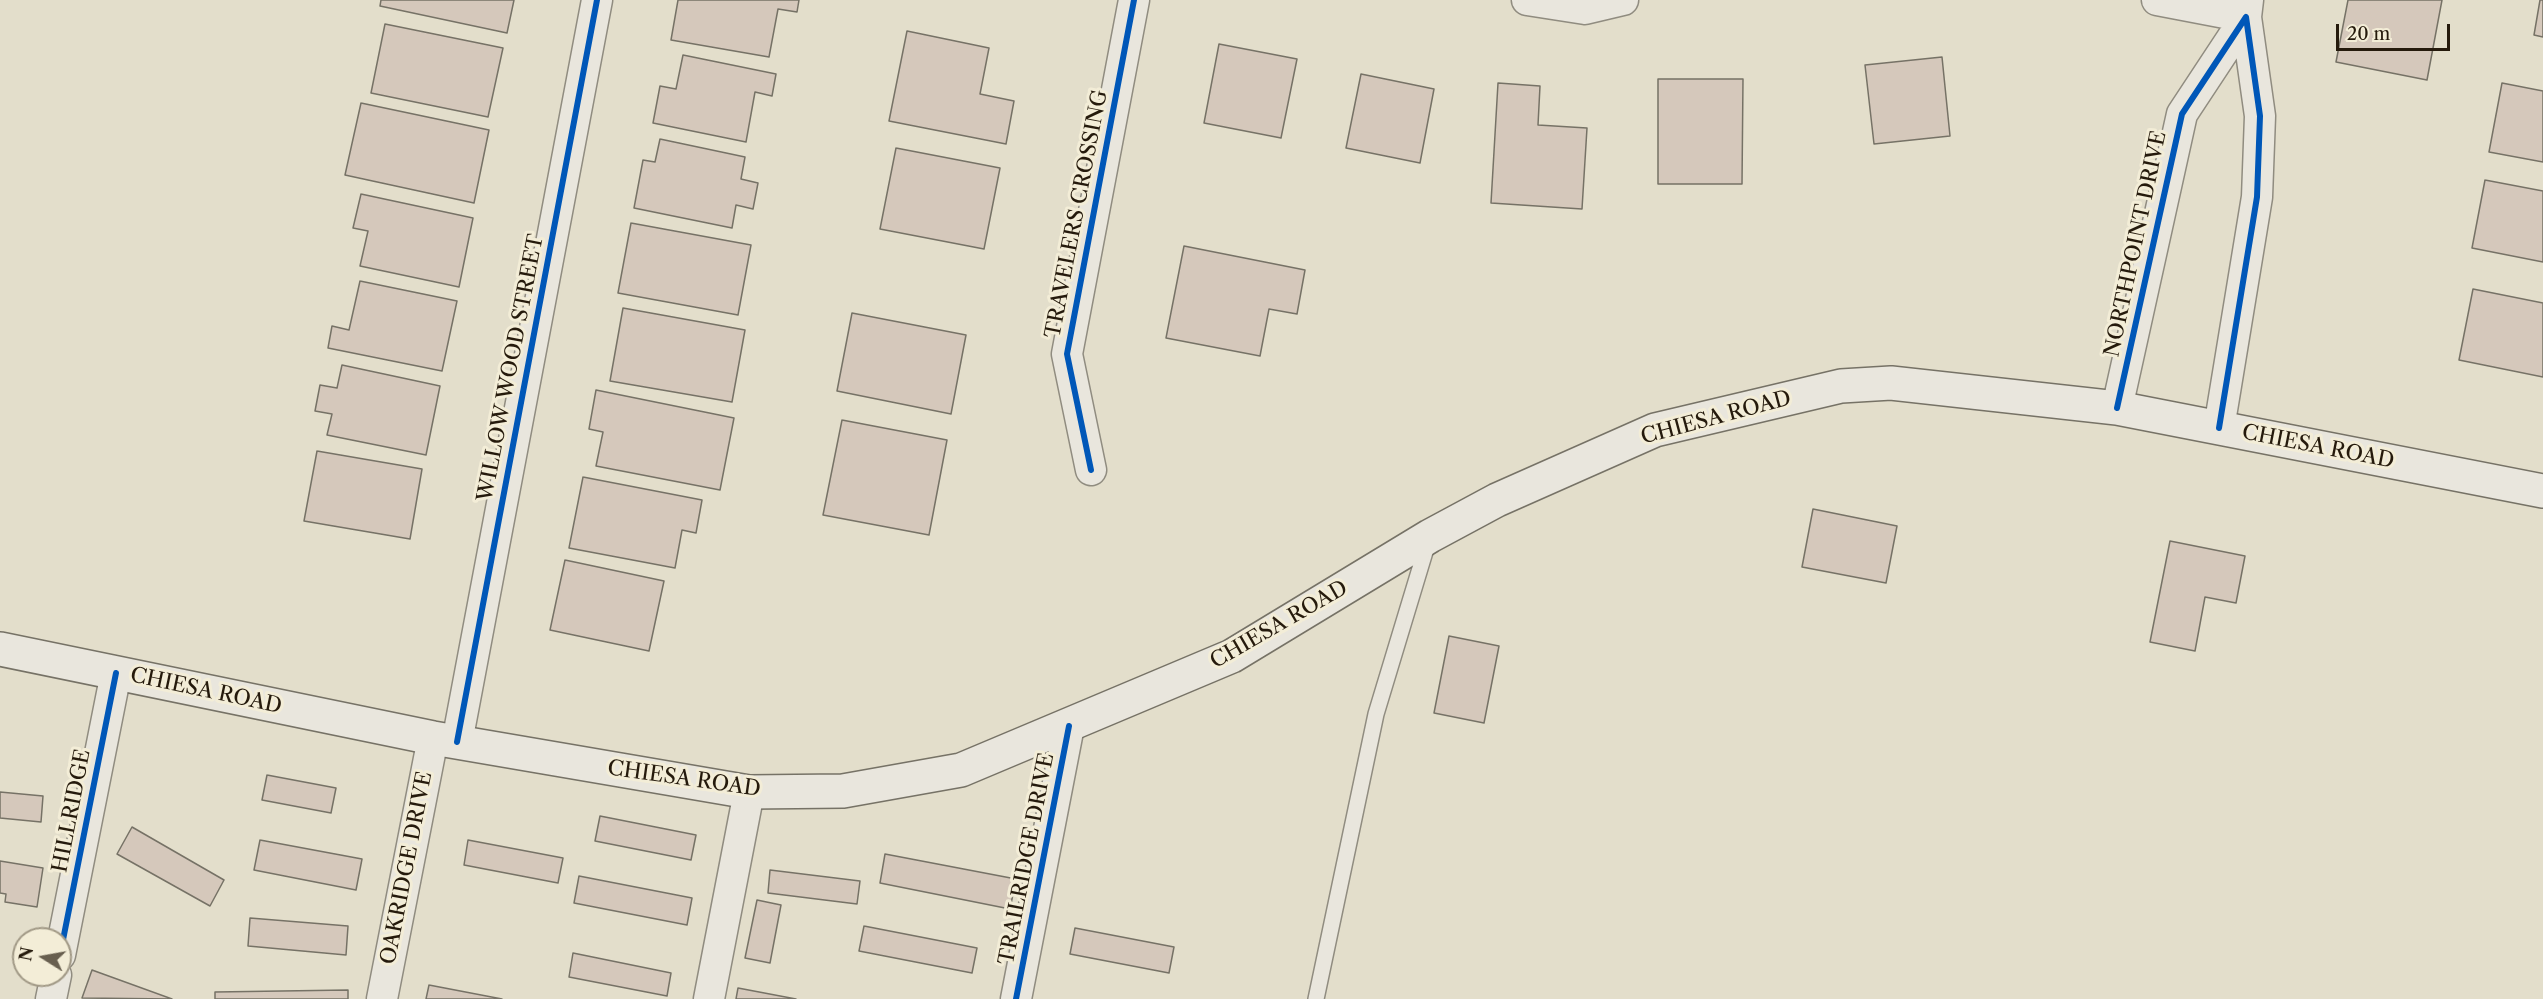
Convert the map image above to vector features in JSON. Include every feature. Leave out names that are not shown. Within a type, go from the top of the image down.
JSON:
[{"type":"main road","name":"CHIESA ROAD","points":[[0,649],[445,740],[749,792],[843,791],[961,770],[1232,656],[1430,536],[1497,500],[1655,430],[1841,386],[1891,383],[2117,408],[2543,491]]},
{"type":"street","name":"WILLOW WOOD STREET","points":[[445,740],[597,0]]},
{"type":"street","name":"TRAVELERS CROSSING","points":[[1091,470],[1067,354],[1134,0]]},
{"type":"street","points":[[1527,0],[1585,9],[1623,0]]},
{"type":"street","points":[[2157,0],[2247,9],[2260,116],[2257,197],[2219,428]]},
{"type":"street","name":"NORTHPOINT DRIVE","points":[[2117,408],[2182,114],[2247,9]]},
{"type":"street","name":"HILLRIDGE","points":[[66,927],[117,673]]},
{"type":"street","name":"TRAILRIDGE DRIVE","points":[[1016,999],[1069,726]]},
{"type":"street","name":"OAKRIDGE DRIVE","points":[[382,999],[445,740]]},
{"type":"street","points":[[709,999],[749,792]]},
{"type":"lane","points":[[1316,999],[1376,714],[1430,536]]},
{"type":"building","points":[[381,0],[514,0],[507,33],[380,6]]},
{"type":"building","points":[[678,0],[799,0],[797,12],[778,9],[769,57],[671,40]]},
{"type":"building","points":[[2348,0],[2442,0],[2427,80],[2336,62]]},
{"type":"building","points":[[2540,0],[2543,0],[2543,37],[2534,35]]},
{"type":"building","points":[[385,24],[503,48],[488,117],[371,93]]},
{"type":"building","points":[[907,31],[989,48],[980,94],[1014,101],[1006,144],[889,121]]},
{"type":"building","points":[[1219,44],[1297,59],[1281,138],[1204,123]]},
{"type":"building","points":[[683,55],[776,74],[772,96],[755,92],[746,142],[653,123],[660,86],[676,89]]},
{"type":"building","points":[[1942,57],[1950,136],[1874,144],[1865,65]]},
{"type":"building","points":[[1361,74],[1434,89],[1420,163],[1346,148]]},
{"type":"building","points":[[1658,79],[1743,79],[1742,184],[1658,184]]},
{"type":"building","points":[[1498,83],[1540,86],[1538,125],[1587,128],[1582,209],[1491,203]]},
{"type":"building","points":[[2502,83],[2543,91],[2543,162],[2489,152]]},
{"type":"building","points":[[361,103],[489,130],[474,203],[345,175]]},
{"type":"building","points":[[660,139],[745,157],[741,179],[758,183],[753,209],[736,205],[732,228],[634,208],[643,160],[655,162]]},
{"type":"building","points":[[896,148],[1000,168],[984,249],[880,229]]},
{"type":"building","points":[[2485,180],[2543,191],[2543,262],[2472,248]]},
{"type":"building","points":[[361,194],[473,218],[459,287],[360,266],[368,231],[353,228]]},
{"type":"building","points":[[631,223],[751,245],[738,315],[618,293]]},
{"type":"building","points":[[1184,246],[1305,270],[1297,314],[1269,309],[1260,356],[1166,338]]},
{"type":"building","points":[[360,281],[457,301],[442,371],[328,348],[332,326],[349,330]]},
{"type":"building","points":[[2473,289],[2543,303],[2543,377],[2459,360]]},
{"type":"building","points":[[623,308],[745,330],[732,402],[610,381]]},
{"type":"building","points":[[852,313],[966,335],[951,414],[837,391]]},
{"type":"building","points":[[342,365],[440,386],[426,455],[327,435],[332,414],[315,411],[320,385],[337,388]]},
{"type":"building","points":[[596,390],[734,418],[720,490],[596,466],[603,432],[589,429]]},
{"type":"building","points":[[842,420],[947,440],[929,535],[823,515]]},
{"type":"building","points":[[317,451],[422,469],[410,539],[304,521]]},
{"type":"building","points":[[583,477],[702,500],[696,533],[682,530],[675,568],[569,548]]},
{"type":"building","points":[[1813,509],[1897,526],[1886,583],[1802,567]]},
{"type":"building","points":[[2170,541],[2245,556],[2236,603],[2205,597],[2195,651],[2150,642]]},
{"type":"building","points":[[565,560],[664,581],[649,651],[550,630]]},
{"type":"building","points":[[1449,636],[1499,646],[1484,723],[1434,713]]},
{"type":"building","points":[[267,775],[336,788],[331,813],[262,800]]},
{"type":"building","points":[[0,792],[43,796],[41,822],[0,818]]},
{"type":"building","points":[[600,816],[696,835],[691,860],[595,841]]},
{"type":"building","points":[[132,827],[224,880],[210,906],[117,854]]},
{"type":"building","points":[[260,840],[362,859],[356,890],[254,870]]},
{"type":"building","points":[[468,840],[563,858],[558,883],[464,865]]},
{"type":"building","points":[[885,854],[1016,879],[1010,909],[880,883]]},
{"type":"building","points":[[0,861],[43,868],[37,907],[5,902],[6,894],[0,893]]},
{"type":"building","points":[[770,870],[860,881],[857,904],[768,893]]},
{"type":"building","points":[[579,876],[692,898],[687,925],[574,903]]},
{"type":"building","points":[[757,900],[781,905],[770,963],[745,958]]},
{"type":"building","points":[[250,918],[348,926],[346,955],[248,946]]},
{"type":"building","points":[[864,926],[977,948],[972,973],[859,951]]},
{"type":"building","points":[[1075,928],[1174,947],[1169,973],[1070,954]]},
{"type":"building","points":[[573,953],[671,973],[667,996],[569,977]]},
{"type":"building","points":[[92,970],[172,999],[82,998]]},
{"type":"building","points":[[429,985],[502,999],[426,999]]},
{"type":"building","points":[[738,988],[796,999],[736,999]]},
{"type":"building","points":[[348,990],[348,999],[215,999],[215,992]]},
{"type":"cycle path","points":[[457,742],[597,0]]},
{"type":"cycle path","points":[[1091,470],[1067,354],[1134,0]]},
{"type":"cycle path","points":[[2117,408],[2182,114],[2246,17],[2260,116],[2257,197],[2219,428]]},
{"type":"cycle path","points":[[66,927],[116,673]]},
{"type":"cycle path","points":[[1016,999],[1069,726]]}]
